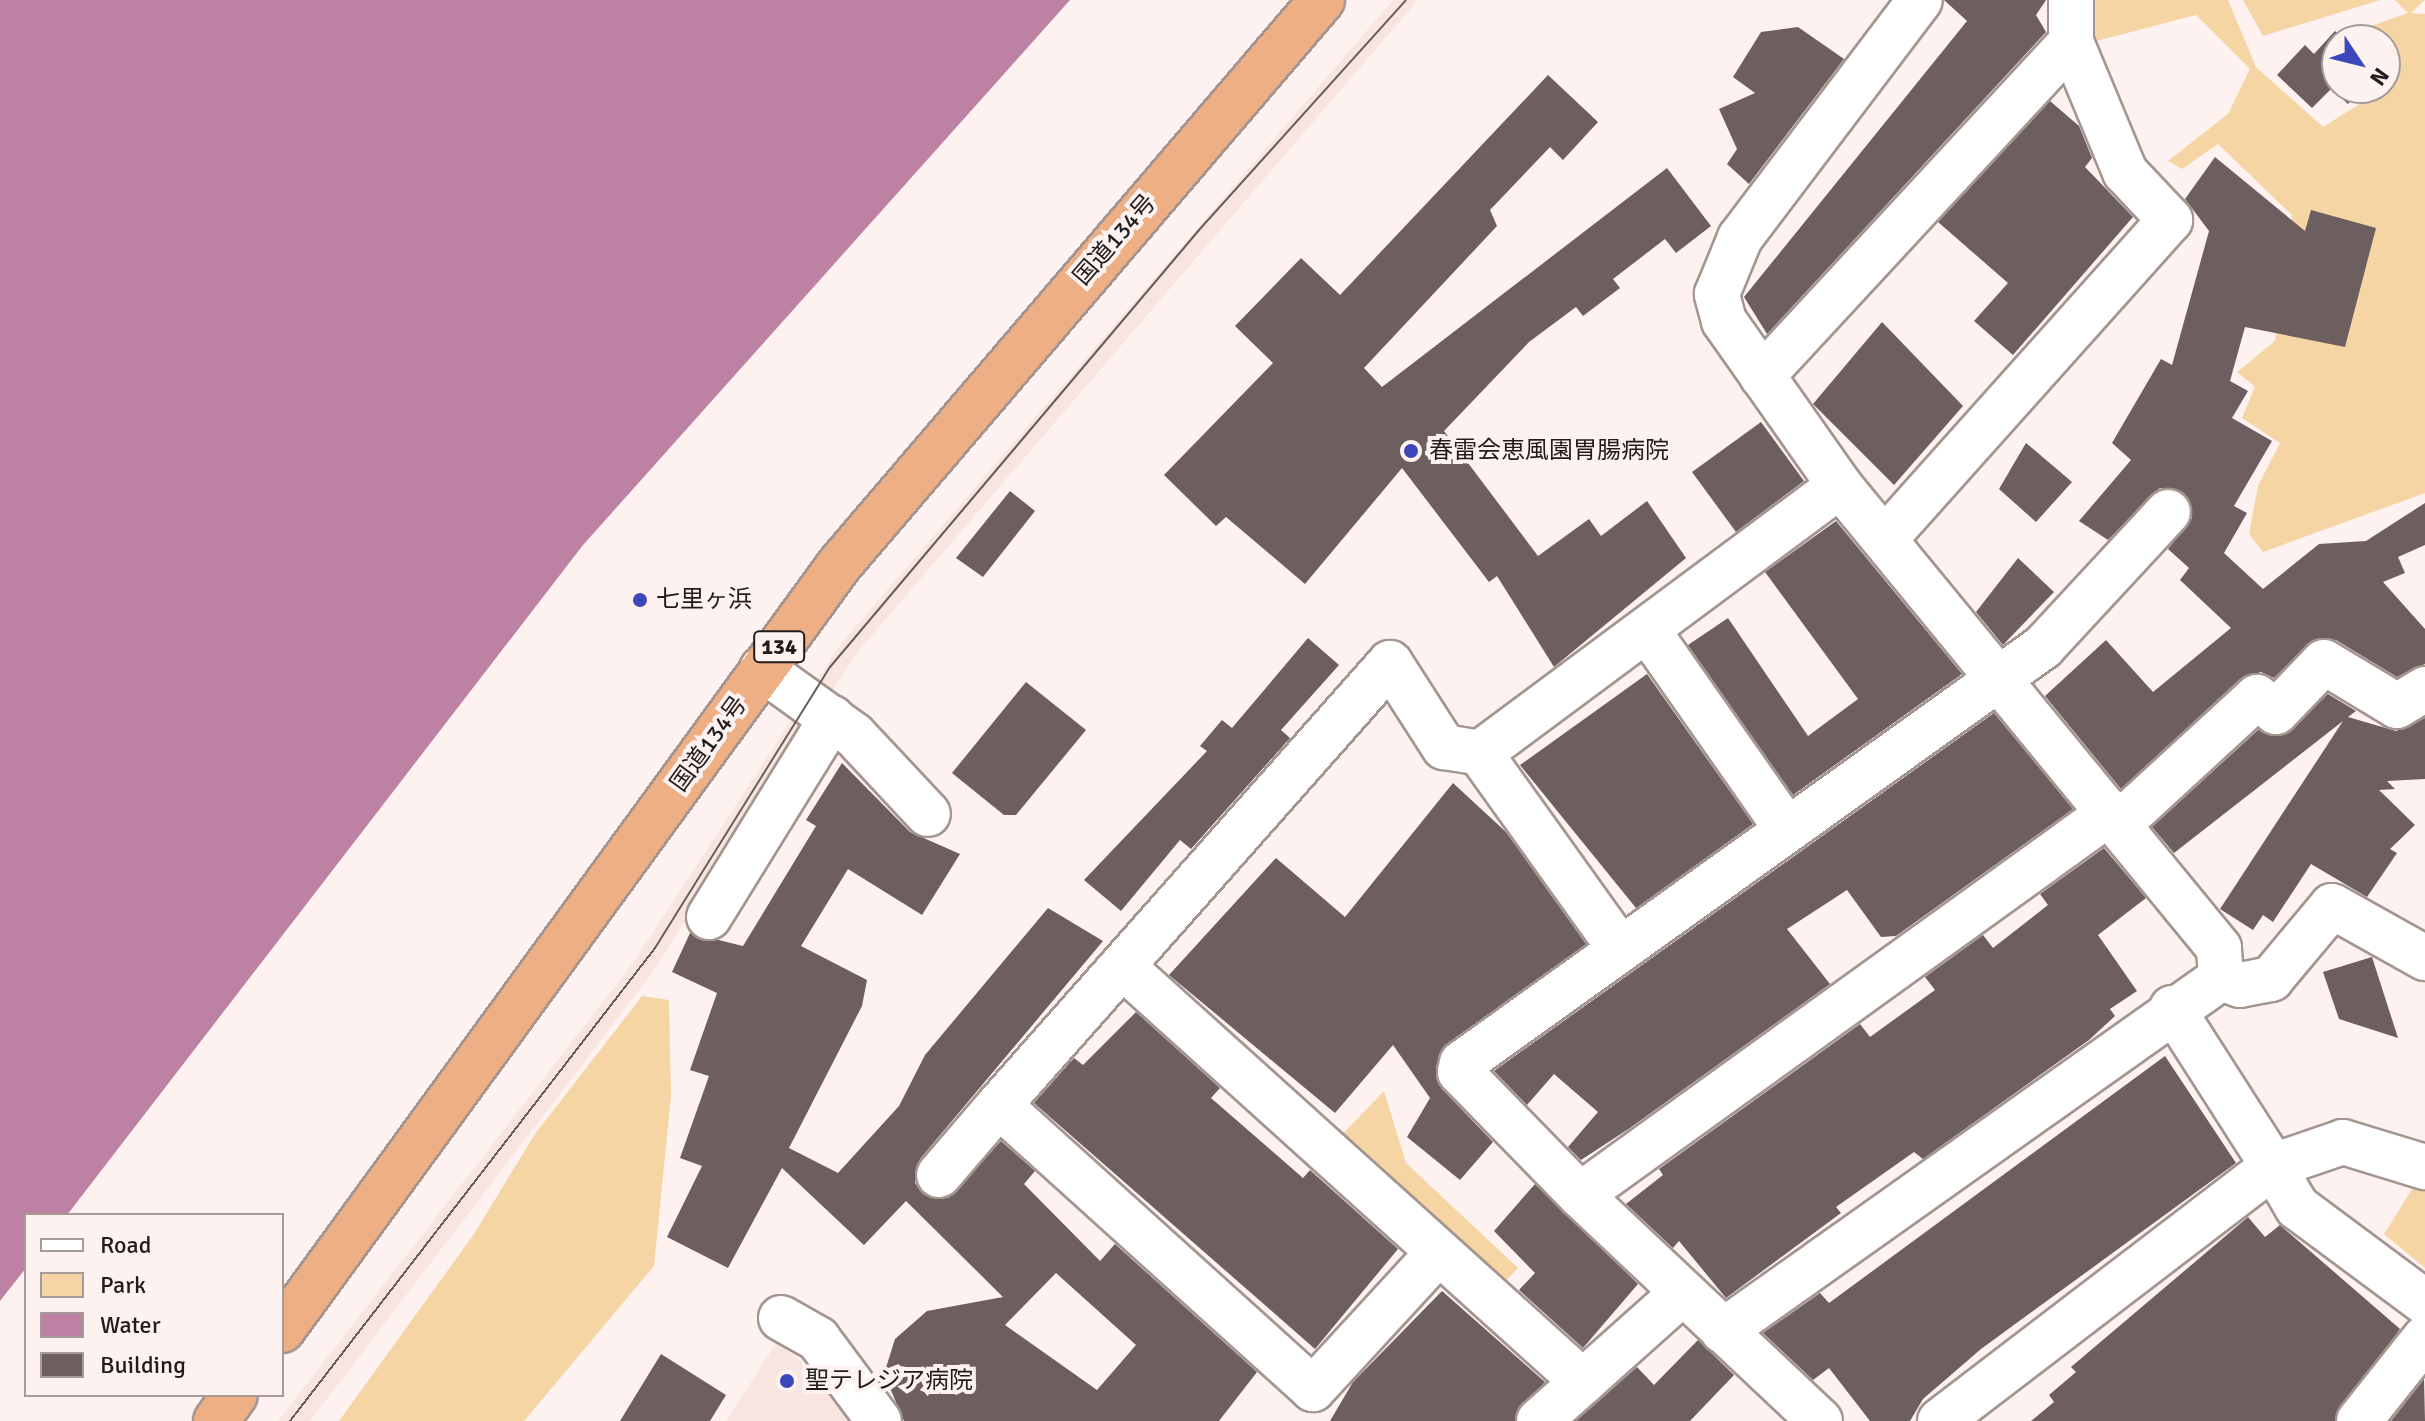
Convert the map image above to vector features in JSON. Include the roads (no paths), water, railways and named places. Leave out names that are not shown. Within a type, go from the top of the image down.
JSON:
[{"type":"highway","name":"国道134号","points":[[284,1327],[762,669],[931,455],[1322,0]]},
{"type":"highway","points":[[216,1421],[234,1397]]},
{"type":"street","points":[[1920,0],[1740,238],[1717,294],[1724,321],[1840,486],[2003,677],[2219,948],[2221,978]]},
{"type":"street","points":[[1762,376],[2071,21],[2125,172],[2170,220],[1886,538]]},
{"type":"street","points":[[1480,753],[1840,486]]},
{"type":"street","points":[[1820,1421],[1580,1195],[1460,1072],[1462,1063],[1618,946],[2043,647],[2168,512]]},
{"type":"street","points":[[1648,631],[1785,827]]},
{"type":"street","points":[[1580,1195],[2115,817],[2257,697],[2276,712],[2324,662],[2397,706],[2425,689]]},
{"type":"street","points":[[939,1175],[1390,663],[1444,747],[1480,753],[1618,946]]},
{"type":"street","points":[[762,669],[832,718],[928,814]]},
{"type":"street","points":[[709,917],[832,718]]},
{"type":"street","points":[[2221,978],[2240,985],[2271,979],[2332,906],[2425,958]]},
{"type":"street","points":[[1122,966],[1583,1382]]},
{"type":"street","points":[[1723,1331],[2172,1008],[2221,978]]},
{"type":"street","points":[[2172,1008],[2297,1207],[2425,1302]]},
{"type":"street","points":[[999,1105],[1313,1389],[1438,1253]]},
{"type":"street","points":[[1940,1421],[2273,1166],[2343,1142],[2425,1167]]},
{"type":"street","points":[[1539,1421],[1682,1293]]},
{"type":"street","points":[[781,1318],[818,1339],[879,1421]]},
{"type":"street","points":[[2359,1421],[2425,1338]]},
{"type":"water","points":[[0,0],[1070,0],[583,545],[69,1213],[24,1213],[24,1271],[0,1301]]},
{"type":"tram line","points":[[290,1421],[655,948],[830,667],[1199,230],[1406,0]]},
{"type":"place","name":"春雷会恵風園胃腸病院","points":[[1411,451]]},
{"type":"place","name":"七里ヶ浜","points":[[640,600]]},
{"type":"place","name":"聖テレジア病院","points":[[787,1381]]}]
